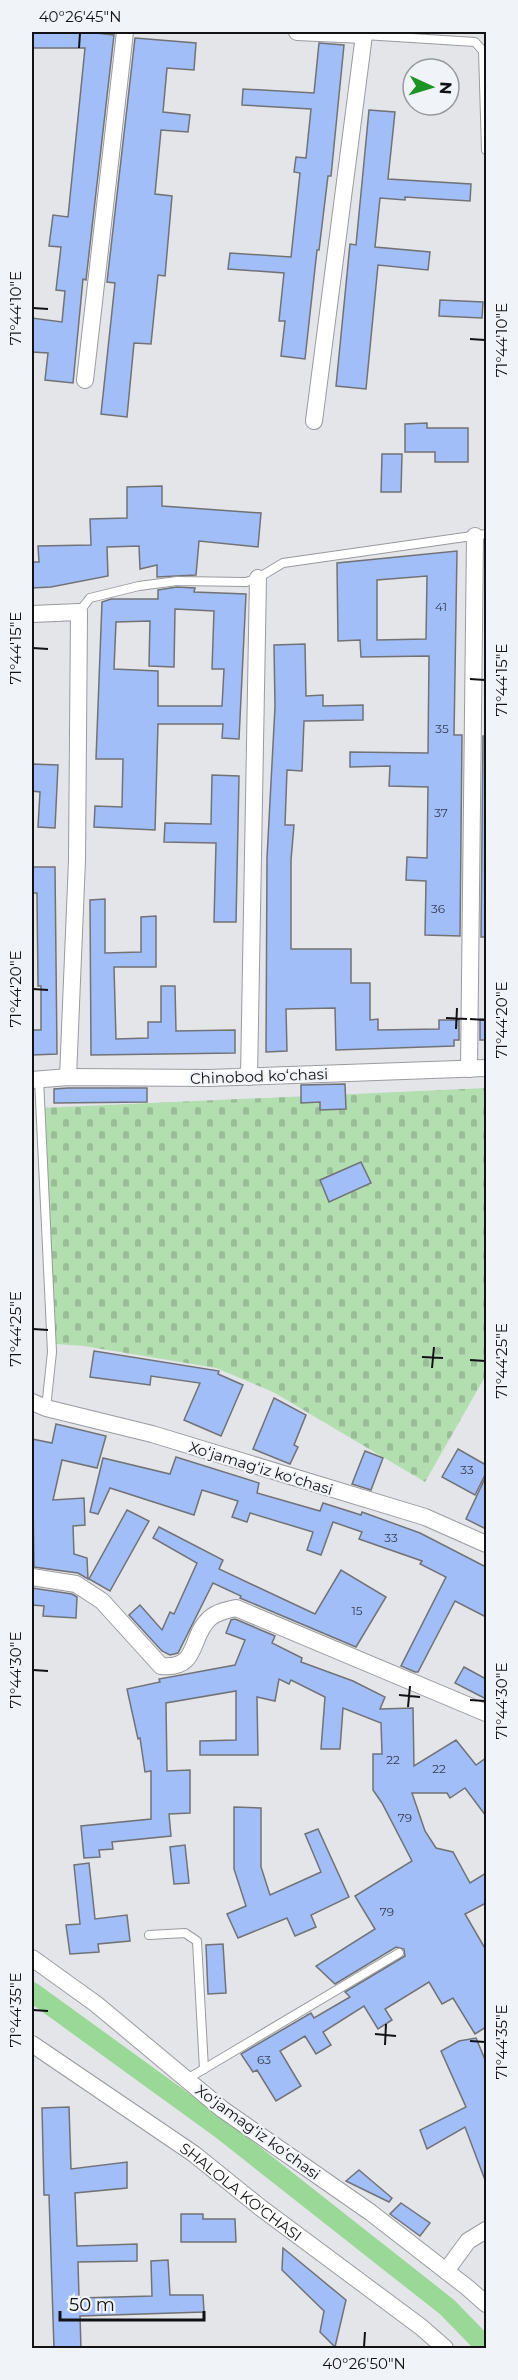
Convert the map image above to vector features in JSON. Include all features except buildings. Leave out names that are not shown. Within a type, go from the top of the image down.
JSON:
[{"type":"street","points":[[85,380],[125,32]]},
{"type":"street","points":[[297,32],[364,35],[314,421]]},
{"type":"street","points":[[469,1069],[480,535]]},
{"type":"street","points":[[249,1077],[258,578]]},
{"type":"street","points":[[32,614],[79,612],[76,860],[68,1077]]},
{"type":"street","name":"Chinobod koʻchasi","points":[[35,1079],[249,1077],[486,1068]]},
{"type":"street","name":"Xoʻjamagʻiz koʻchasi","points":[[39,1405],[152,1434],[426,1517],[486,1544]]},
{"type":"street","points":[[32,1578],[76,1584],[102,1601],[161,1666],[174,1667],[186,1661],[208,1619],[220,1612],[236,1608],[486,1713]]},
{"type":"street","name":"Xoʻjamagʻiz koʻchasi","points":[[32,1958],[96,2004],[222,2109],[370,2212],[486,2304]]},
{"type":"street","name":"SHALOLA KO'CHASI","points":[[32,2044],[194,2154],[261,2208],[421,2327],[445,2349]]},
{"type":"street","points":[[446,2271],[468,2241],[486,2230]]},
{"type":"lane","points":[[364,35],[475,42],[483,51],[486,150]]},
{"type":"lane","points":[[79,612],[90,598],[139,585],[177,581],[246,582],[258,578],[283,562],[480,535]]},
{"type":"lane","points":[[35,1079],[52,1352],[39,1405]]},
{"type":"lane","points":[[149,1935],[185,1933],[197,1941],[204,2069]]},
{"type":"lane","points":[[187,2079],[399,1953]]},
{"type":"green space","points":[[486,1088],[486,1375],[425,1482],[273,1392],[216,1368],[84,1346],[56,1344],[39,1108]]},
{"type":"waterway","points":[[32,1992],[221,2129],[447,2307],[486,2347]]}]
